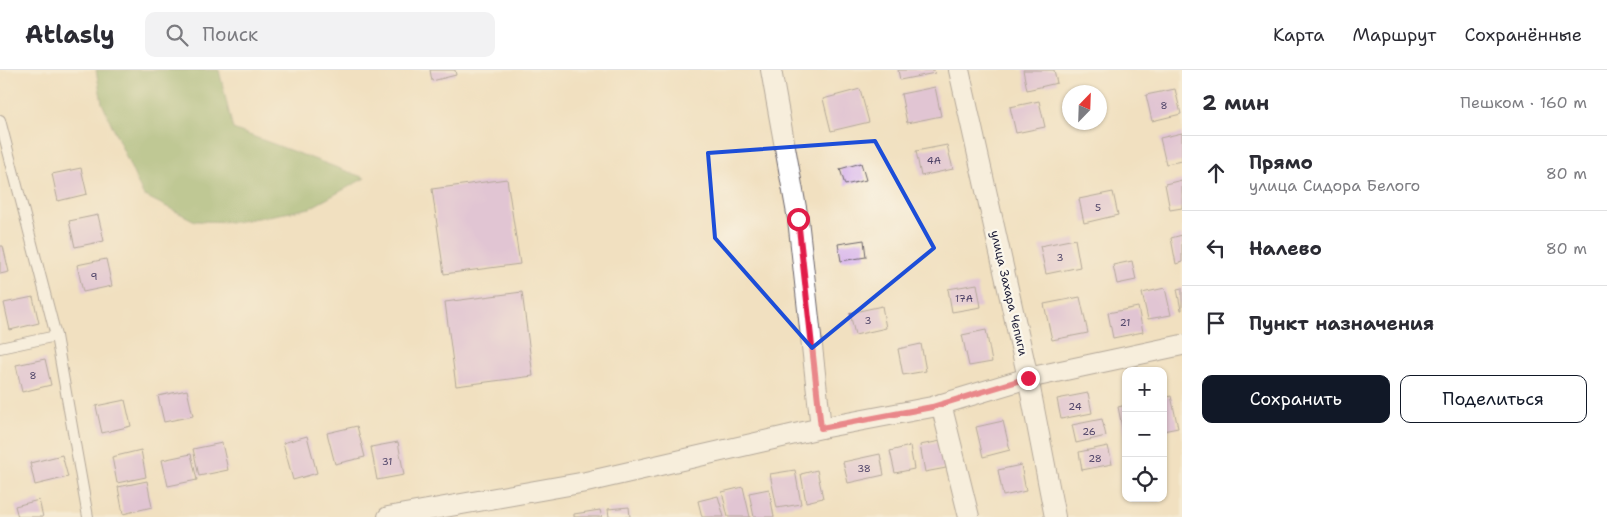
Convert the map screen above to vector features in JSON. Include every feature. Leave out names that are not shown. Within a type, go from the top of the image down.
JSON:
[{"type":"street","points":[[771,70],[798,219],[821,428]]},
{"type":"street","name":"улица Захара Чепиги","points":[[959,70],[1028,378],[1055,517]]},
{"type":"street","points":[[388,517],[586,482],[821,428],[941,404],[1028,378],[1182,345]]},
{"type":"street","points":[[941,404],[968,517]]},
{"type":"lane","points":[[0,120],[56,336],[88,517]]},
{"type":"lane","points":[[0,348],[56,336]]},
{"type":"highlighted area","points":[[875,141],[934,248],[812,348],[715,238],[708,153]]},
{"type":"green space","points":[[96,70],[219,70],[233,129],[365,178],[310,208],[235,222],[195,221],[143,195],[102,103]]},
{"type":"building","points":[[430,70],[455,70],[456,75],[432,81]]},
{"type":"building","points":[[898,70],[934,70],[935,73],[900,80]]},
{"type":"building","points":[[1023,70],[1054,70],[1057,83],[1027,90]]},
{"type":"building","points":[[935,87],[941,116],[907,123],[901,94]]},
{"type":"building","points":[[860,89],[869,122],[831,131],[823,99]]},
{"type":"building","points":[[1175,89],[1181,114],[1152,121],[1146,95]]},
{"type":"building","points":[[1039,101],[1045,127],[1016,133],[1010,107]]},
{"type":"building","points":[[1182,133],[1182,161],[1166,164],[1160,138]]},
{"type":"building","points":[[947,145],[953,169],[921,176],[916,151]]},
{"type":"building","points":[[861,163],[866,180],[845,185],[840,169]]},
{"type":"building","points":[[81,168],[87,194],[58,201],[52,174]]},
{"type":"building","points":[[507,179],[520,264],[444,274],[432,189]]},
{"type":"building","points":[[1182,180],[1182,208],[1170,210],[1165,184]]},
{"type":"building","points":[[1113,192],[1118,215],[1084,223],[1079,199]]},
{"type":"building","points":[[98,215],[104,241],[75,247],[69,221]]},
{"type":"building","points":[[1182,235],[1182,262],[1176,264],[1171,238]]},
{"type":"building","points":[[1075,239],[1080,267],[1046,274],[1040,246]]},
{"type":"building","points":[[864,240],[866,257],[841,261],[838,244]]},
{"type":"building","points":[[0,246],[3,246],[9,272],[0,274]]},
{"type":"building","points":[[106,259],[112,286],[83,292],[77,265]]},
{"type":"building","points":[[1132,261],[1136,280],[1117,284],[1113,265]]},
{"type":"building","points":[[977,284],[981,307],[952,312],[948,289]]},
{"type":"building","points":[[1165,288],[1171,315],[1148,319],[1142,293]]},
{"type":"building","points":[[1182,288],[1182,310],[1181,310],[1177,289]]},
{"type":"building","points":[[522,292],[533,376],[456,386],[445,302]]},
{"type":"building","points":[[33,297],[39,323],[10,330],[4,303]]},
{"type":"building","points":[[1080,297],[1088,333],[1052,340],[1044,304]]},
{"type":"building","points":[[882,306],[886,328],[855,335],[850,313]]},
{"type":"building","points":[[1138,307],[1143,332],[1113,338],[1108,313]]},
{"type":"building","points":[[986,330],[992,362],[969,366],[962,335]]},
{"type":"building","points":[[921,344],[926,371],[903,375],[898,349]]},
{"type":"building","points":[[45,359],[51,385],[22,392],[16,365]]},
{"type":"building","points":[[187,390],[193,416],[164,422],[158,396]]},
{"type":"building","points":[[1088,393],[1092,413],[1061,419],[1057,399]]},
{"type":"building","points":[[1171,396],[1178,428],[1167,430],[1167,412],[1167,397]]},
{"type":"building","points":[[125,400],[131,426],[102,433],[96,406]]},
{"type":"building","points":[[1122,406],[1122,426],[1118,407]]},
{"type":"building","points":[[1102,419],[1106,436],[1076,443],[1072,425]]},
{"type":"building","points":[[1003,421],[1010,450],[983,457],[976,427]]},
{"type":"building","points":[[357,426],[365,457],[335,464],[327,433]]},
{"type":"building","points":[[307,436],[317,473],[293,480],[283,443]]},
{"type":"building","points":[[941,441],[946,468],[925,472],[920,445]]},
{"type":"building","points":[[398,442],[404,475],[377,480],[371,447]]},
{"type":"building","points":[[222,443],[228,470],[199,476],[193,449]]},
{"type":"building","points":[[910,446],[914,469],[895,473],[890,451]]},
{"type":"building","points":[[1108,446],[1112,464],[1082,470],[1079,452]]},
{"type":"building","points":[[141,450],[146,477],[117,483],[112,457]]},
{"type":"building","points":[[191,454],[197,480],[168,486],[162,460]]},
{"type":"building","points":[[880,454],[884,475],[848,483],[843,462]]},
{"type":"building","points":[[62,455],[68,477],[35,485],[30,463]]},
{"type":"building","points":[[1021,465],[1026,491],[1003,496],[998,470]]},
{"type":"building","points":[[795,470],[801,504],[777,508],[770,474]]},
{"type":"building","points":[[817,470],[823,498],[806,502],[801,474]]},
{"type":"building","points":[[147,481],[152,507],[123,514],[118,487]]},
{"type":"building","points":[[743,487],[750,517],[728,517],[722,492]]},
{"type":"building","points":[[769,489],[774,517],[754,517],[749,493]]},
{"type":"building","points":[[718,496],[724,517],[702,517],[698,501]]},
{"type":"building","points":[[39,500],[43,517],[18,517],[15,506]]},
{"type":"building","points":[[629,507],[630,517],[609,517],[608,509]]},
{"type":"building","points":[[600,510],[602,517],[574,517],[574,514]]},
{"type":"route","points":[[798,219],[821,428],[932,407],[1028,378]]}]
